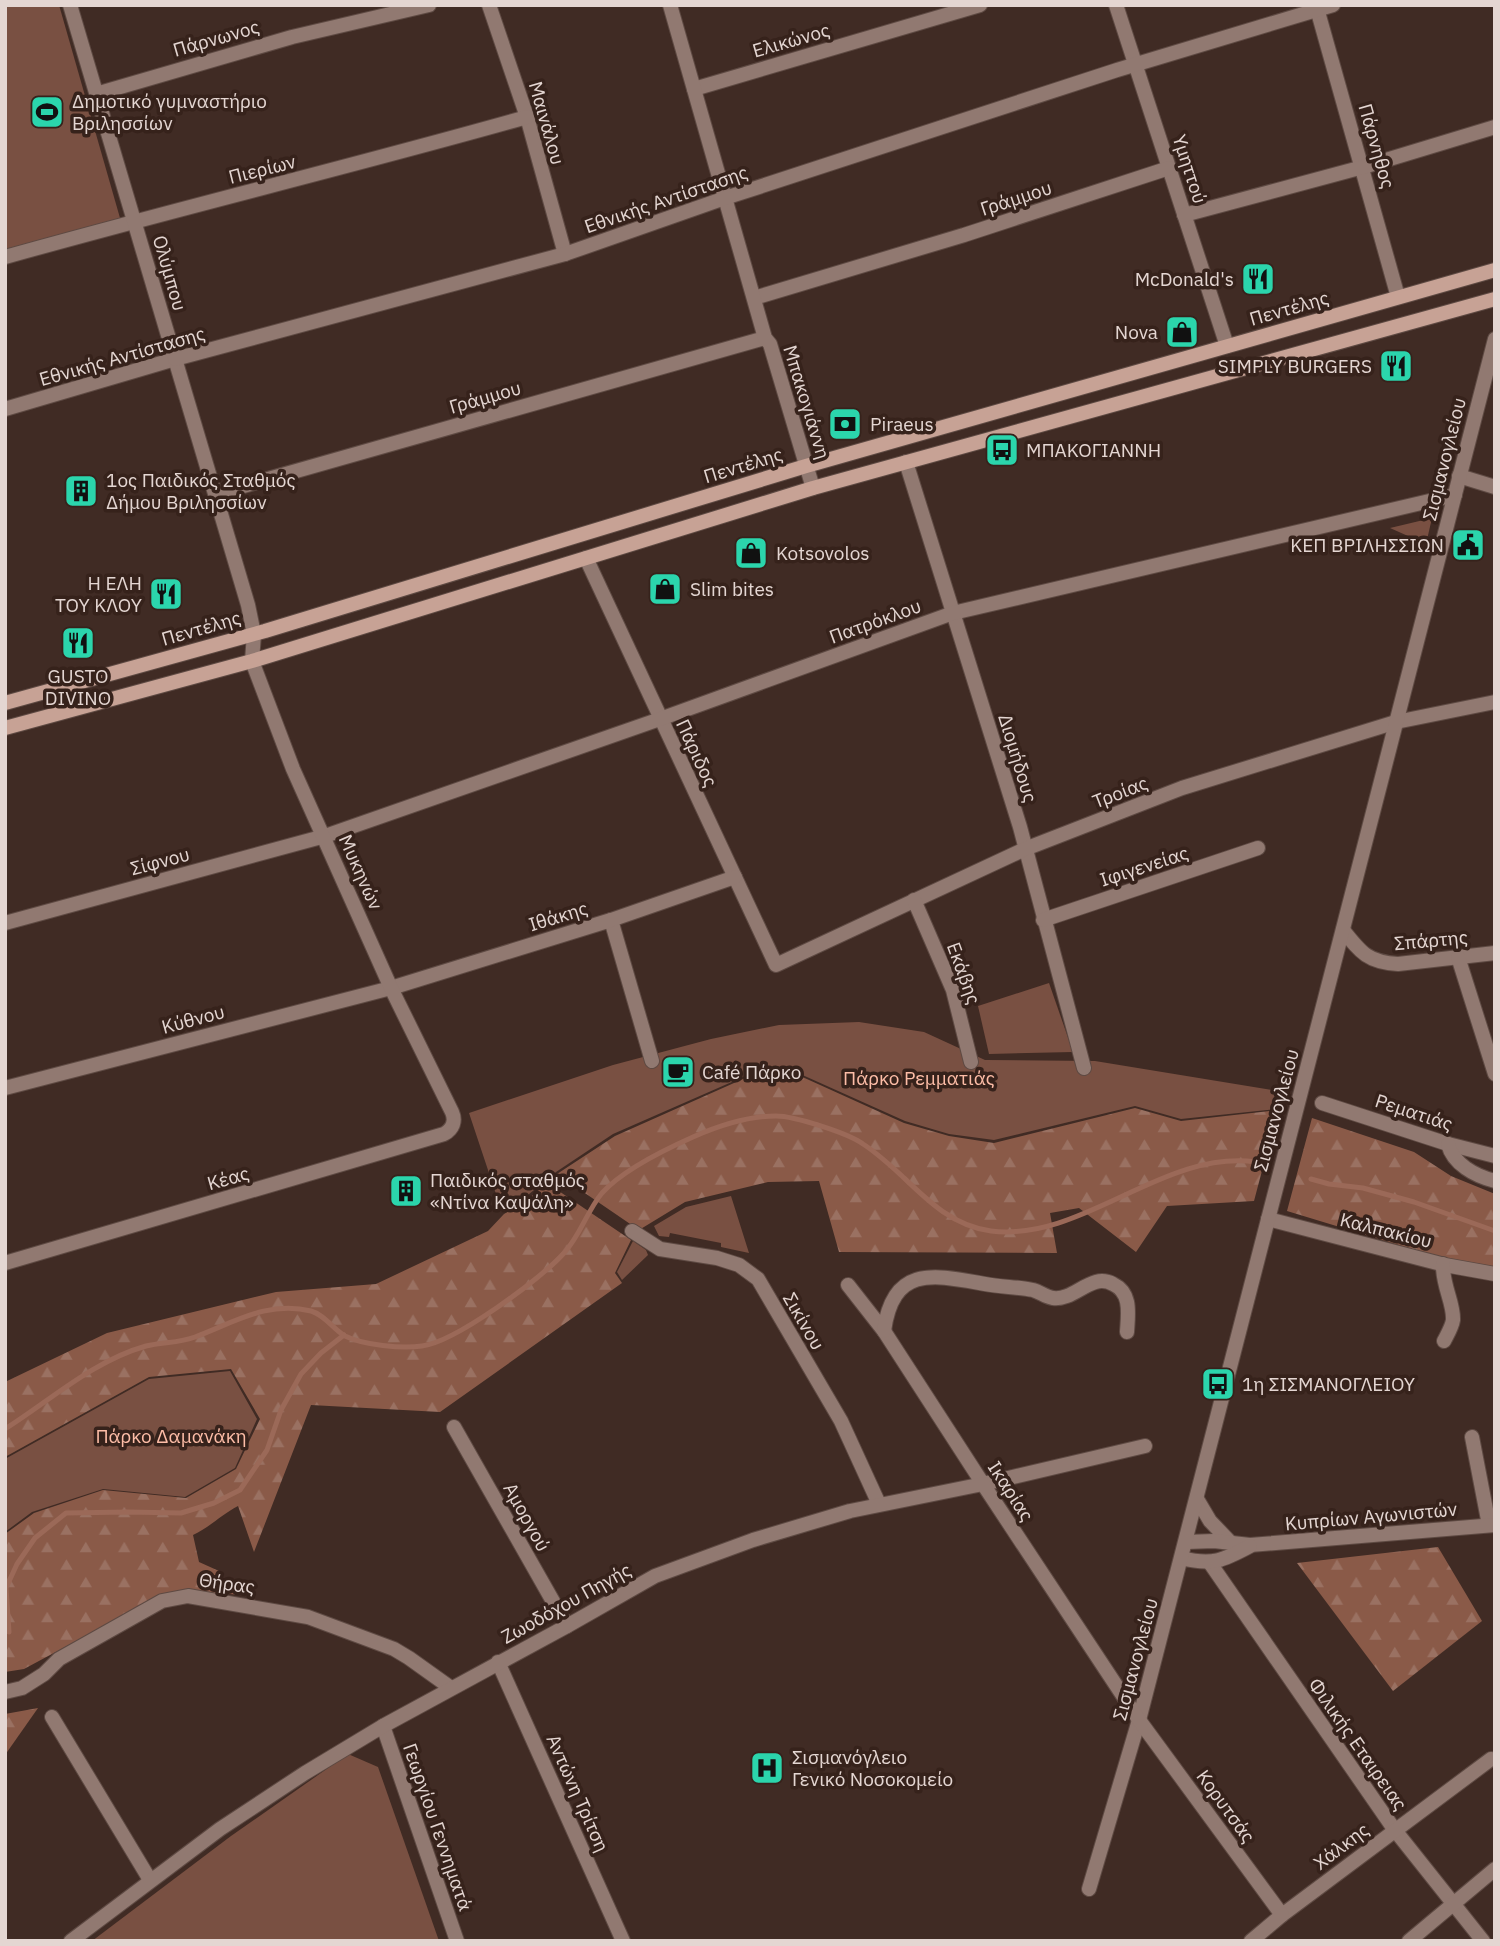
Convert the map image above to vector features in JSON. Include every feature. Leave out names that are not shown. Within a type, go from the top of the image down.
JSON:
[{"type":"main road","name":"Πεντέλης","points":[[5,703],[254,634],[802,467],[1495,270]]},
{"type":"main road","points":[[5,728],[252,661],[813,488],[1495,299]]},
{"type":"street","name":"Ολύμπου","points":[[70,5],[248,605],[254,634]]},
{"type":"street","name":"Πάρνωνος","points":[[96,94],[292,37],[429,5]]},
{"type":"street","name":"Μαινάλου","points":[[489,5],[527,117],[565,254]]},
{"type":"street","name":"Μπακογιάννη","points":[[670,5],[765,338],[770,344],[802,467],[813,488]]},
{"type":"street","name":"Ελικώνος","points":[[694,89],[980,5]]},
{"type":"street","name":"Υμηττού","points":[[1116,5],[1227,346]]},
{"type":"street","name":"Εθνικής Αντίστασης","points":[[5,409],[175,359],[565,254],[725,198],[1135,64],[1333,5]]},
{"type":"street","name":"Πάρνηθος","points":[[1317,8],[1398,297]]},
{"type":"street","name":"Πιερίων","points":[[5,257],[134,221],[345,168],[527,117]]},
{"type":"street","points":[[1184,215],[1363,167],[1495,127]]},
{"type":"street","name":"Γράμμου","points":[[754,298],[1169,168]]},
{"type":"street","name":"Γράμμου","points":[[215,494],[765,338]]},
{"type":"street","name":"Σισμανογλείου","points":[[1089,1889],[1139,1720],[1182,1558],[1495,339]]},
{"type":"street","name":"Διομήδους","points":[[906,462],[1020,827],[1084,1068]]},
{"type":"street","points":[[1460,476],[1495,486]]},
{"type":"street","name":"Πατρόκλου","points":[[325,836],[953,613],[1455,495]]},
{"type":"street","name":"Πάριδος","points":[[586,558],[776,965]]},
{"type":"street","name":"Μυκηνών","points":[[254,634],[252,661],[293,769],[391,988],[454,1120]]},
{"type":"street","name":"Τροίας","points":[[776,965],[1025,849],[1182,788],[1396,722],[1495,702]]},
{"type":"street","name":"Σίφνου","points":[[5,923],[325,836]]},
{"type":"street","name":"Ιφιγενείας","points":[[1043,920],[1258,848]]},
{"type":"street","name":"Ιθάκης","points":[[391,988],[611,920],[735,877]]},
{"type":"street","name":"Εκάβης","points":[[914,900],[953,990],[971,1062]]},
{"type":"street","points":[[611,920],[652,1060]]},
{"type":"street","name":"Σπάρτης","points":[[1343,930],[1364,955],[1383,963],[1398,964],[1495,953]]},
{"type":"street","points":[[1458,957],[1495,1074]]},
{"type":"street","name":"Κύθνου","points":[[5,1088],[391,988]]},
{"type":"street","name":"Ρεματιάς","points":[[1322,1103],[1448,1144],[1495,1156]]},
{"type":"street","name":"Κέας","points":[[5,1263],[444,1134],[452,1127],[454,1120]]},
{"type":"street","points":[[1448,1144],[1451,1154],[1464,1167],[1482,1178],[1495,1181]]},
{"type":"street","name":"Καλπακίου","points":[[1268,1219],[1443,1264],[1495,1274]]},
{"type":"street","name":"Σικίνου","points":[[632,1231],[660,1249],[717,1258],[739,1265],[758,1279],[841,1421],[879,1504]]},
{"type":"street","points":[[1443,1264],[1443,1279],[1453,1321],[1444,1341]]},
{"type":"street","points":[[884,1331],[886,1314],[901,1290],[921,1278],[934,1276],[1033,1290],[1058,1298],[1101,1281],[1112,1283],[1120,1288],[1127,1298],[1127,1332]]},
{"type":"street","name":"Ικαρίας","points":[[848,1285],[884,1331],[1139,1720]]},
{"type":"street","name":"Αμοργού","points":[[454,1427],[567,1626]]},
{"type":"street","points":[[1472,1437],[1492,1525]]},
{"type":"street","name":"Ζωοδόχου Πηγής","points":[[71,1941],[220,1829],[305,1773],[498,1661],[655,1576],[752,1540],[850,1511],[983,1484],[1144,1446]]},
{"type":"street","points":[[1197,1499],[1210,1521],[1232,1544]]},
{"type":"street","name":"Κυπρίων Αγωνιστών","points":[[1186,1542],[1214,1541],[1250,1545],[1492,1525]]},
{"type":"street","name":"Κυπρίων Αγωνιστών","points":[[1210,1563],[1227,1558],[1250,1545]]},
{"type":"street","points":[[1182,1558],[1210,1563]]},
{"type":"street","name":"Φιλικής Εταιρειας","points":[[1210,1563],[1394,1829],[1483,1941]]},
{"type":"street","name":"Θήρας","points":[[5,1692],[22,1688],[44,1674],[59,1659],[162,1601],[188,1596],[308,1616],[394,1649],[451,1688]]},
{"type":"street","name":"Αντώνη Τρίτση","points":[[498,1661],[622,1941]]},
{"type":"street","points":[[52,1717],[150,1880]]},
{"type":"street","name":"Κορυτσάς","points":[[1139,1720],[1282,1915]]},
{"type":"street","name":"Γεωργίου Γεννηματά","points":[[383,1726],[457,1941]]},
{"type":"street","name":"Χάλκης","points":[[1282,1915],[1491,1759]]},
{"type":"street","points":[[1409,1941],[1495,1869]]},
{"type":"street","points":[[1251,1941],[1282,1915]]},
{"type":"green space","name":"Δημοτικό γυμναστήριο Βριλησσίων","points":[[5,5],[59,5],[120,218],[5,250]]},
{"type":"green space","points":[[1432,518],[1426,544],[1390,528]]},
{"type":"green space","points":[[1049,983],[1073,1052],[989,1054],[978,1006]]},
{"type":"green space","name":"Πάρκο Ρεμματιάς","points":[[859,1022],[924,1032],[985,1060],[1095,1061],[1291,1093],[1278,1109],[1181,1119],[1135,1106],[994,1140],[949,1134],[905,1121],[798,1073],[750,1074],[613,1134],[502,1212],[469,1113],[613,1065],[711,1039],[779,1025]]},
{"type":"green space","points":[[752,1075],[798,1075],[904,1123],[949,1136],[994,1143],[1135,1108],[1181,1121],[1278,1110],[1254,1201],[1167,1206],[1136,1252],[1079,1208],[1050,1213],[1057,1253],[839,1252],[819,1181],[768,1182],[685,1202],[639,1230],[557,1174],[615,1136]]},
{"type":"green space","points":[[1312,1118],[1414,1152],[1451,1176],[1495,1194],[1495,1267],[1445,1259],[1287,1211]]},
{"type":"green space","points":[[547,1183],[631,1240],[615,1273],[622,1283],[440,1412],[311,1405],[254,1552],[238,1506],[193,1535],[199,1562],[219,1571],[226,1585],[239,1584],[243,1595],[187,1591],[160,1596],[24,1669],[5,1672],[5,1534],[34,1513],[103,1490],[186,1498],[236,1469],[260,1419],[231,1369],[149,1377],[5,1457],[5,1382],[107,1333],[276,1292],[376,1284],[488,1231],[504,1214],[526,1201]]},
{"type":"green space","points":[[731,1196],[749,1253],[721,1247],[721,1243],[670,1233],[669,1237],[659,1236],[654,1226],[686,1207]]},
{"type":"green space","points":[[633,1241],[646,1250],[648,1255],[622,1280],[617,1272]]},
{"type":"green space","name":"Πάρκο Δαμανάκη","points":[[230,1371],[257,1419],[235,1468],[185,1497],[103,1489],[32,1512],[5,1532],[5,1459],[149,1379]]},
{"type":"green space","points":[[1438,1547],[1482,1621],[1393,1691],[1297,1563]]},
{"type":"green space","points":[[38,1708],[5,1755],[5,1714]]},
{"type":"green space","points":[[348,1754],[378,1767],[439,1941],[92,1941],[231,1836]]},
{"type":"waterway","points":[[5,1429],[108,1361],[146,1346],[189,1339],[265,1311],[280,1308],[311,1311],[345,1336],[372,1344],[414,1347],[437,1342],[497,1308],[553,1264],[570,1246],[602,1193],[621,1177],[682,1142],[712,1129],[744,1120],[765,1116],[784,1117],[846,1135],[878,1155],[942,1211],[965,1224],[991,1231],[1025,1231],[1058,1223],[1188,1169],[1222,1162],[1256,1162]]},
{"type":"waterway","points":[[1311,1179],[1363,1188],[1414,1202],[1495,1231]]},
{"type":"waterway","points":[[9,1632],[6,1588],[17,1564],[35,1538],[66,1513],[181,1513],[214,1503],[240,1490],[267,1450],[281,1410],[301,1374],[321,1353],[344,1335]]},
{"type":"place","name":"Δημοτικό γυμναστήριο Βριλησσίων","points":[[47,112]]},
{"type":"place","name":"McDonald's","points":[[1258,279]]},
{"type":"place","name":"Nova","points":[[1182,332]]},
{"type":"place","name":"SIMPLY BURGERS","points":[[1396,366]]},
{"type":"place","name":"Piraeus","points":[[845,424]]},
{"type":"place","name":"ΜΠΑΚΟΓΙΑΝΝΗ","points":[[1002,450]]},
{"type":"place","name":"1ος Παιδικός Σταθμός Δήμου Βριλησσίων","points":[[81,491]]},
{"type":"place","name":"ΚΕΠ ΒΡΙΛΗΣΣΙΩΝ","points":[[1468,545]]},
{"type":"place","name":"Kotsovolos","points":[[751,553]]},
{"type":"place","name":"Slim bites","points":[[665,589]]},
{"type":"place","name":"Η ΕΛΗ ΤΟΥ ΚΛΟΥ","points":[[166,594]]},
{"type":"place","name":"GUSTO DIVINO","points":[[78,643]]},
{"type":"place","name":"Café Πάρκο","points":[[678,1072]]},
{"type":"place","name":"Παιδικός σταθμός «Ντίνα Καψάλη»","points":[[406,1191]]},
{"type":"place","name":"1η ΣΙΣΜΑΝΟΓΛΕΙΟΥ","points":[[1218,1384]]},
{"type":"place","name":"Σισμανόγλειο Γενικό Νοσοκομείο","points":[[767,1768]]}]
